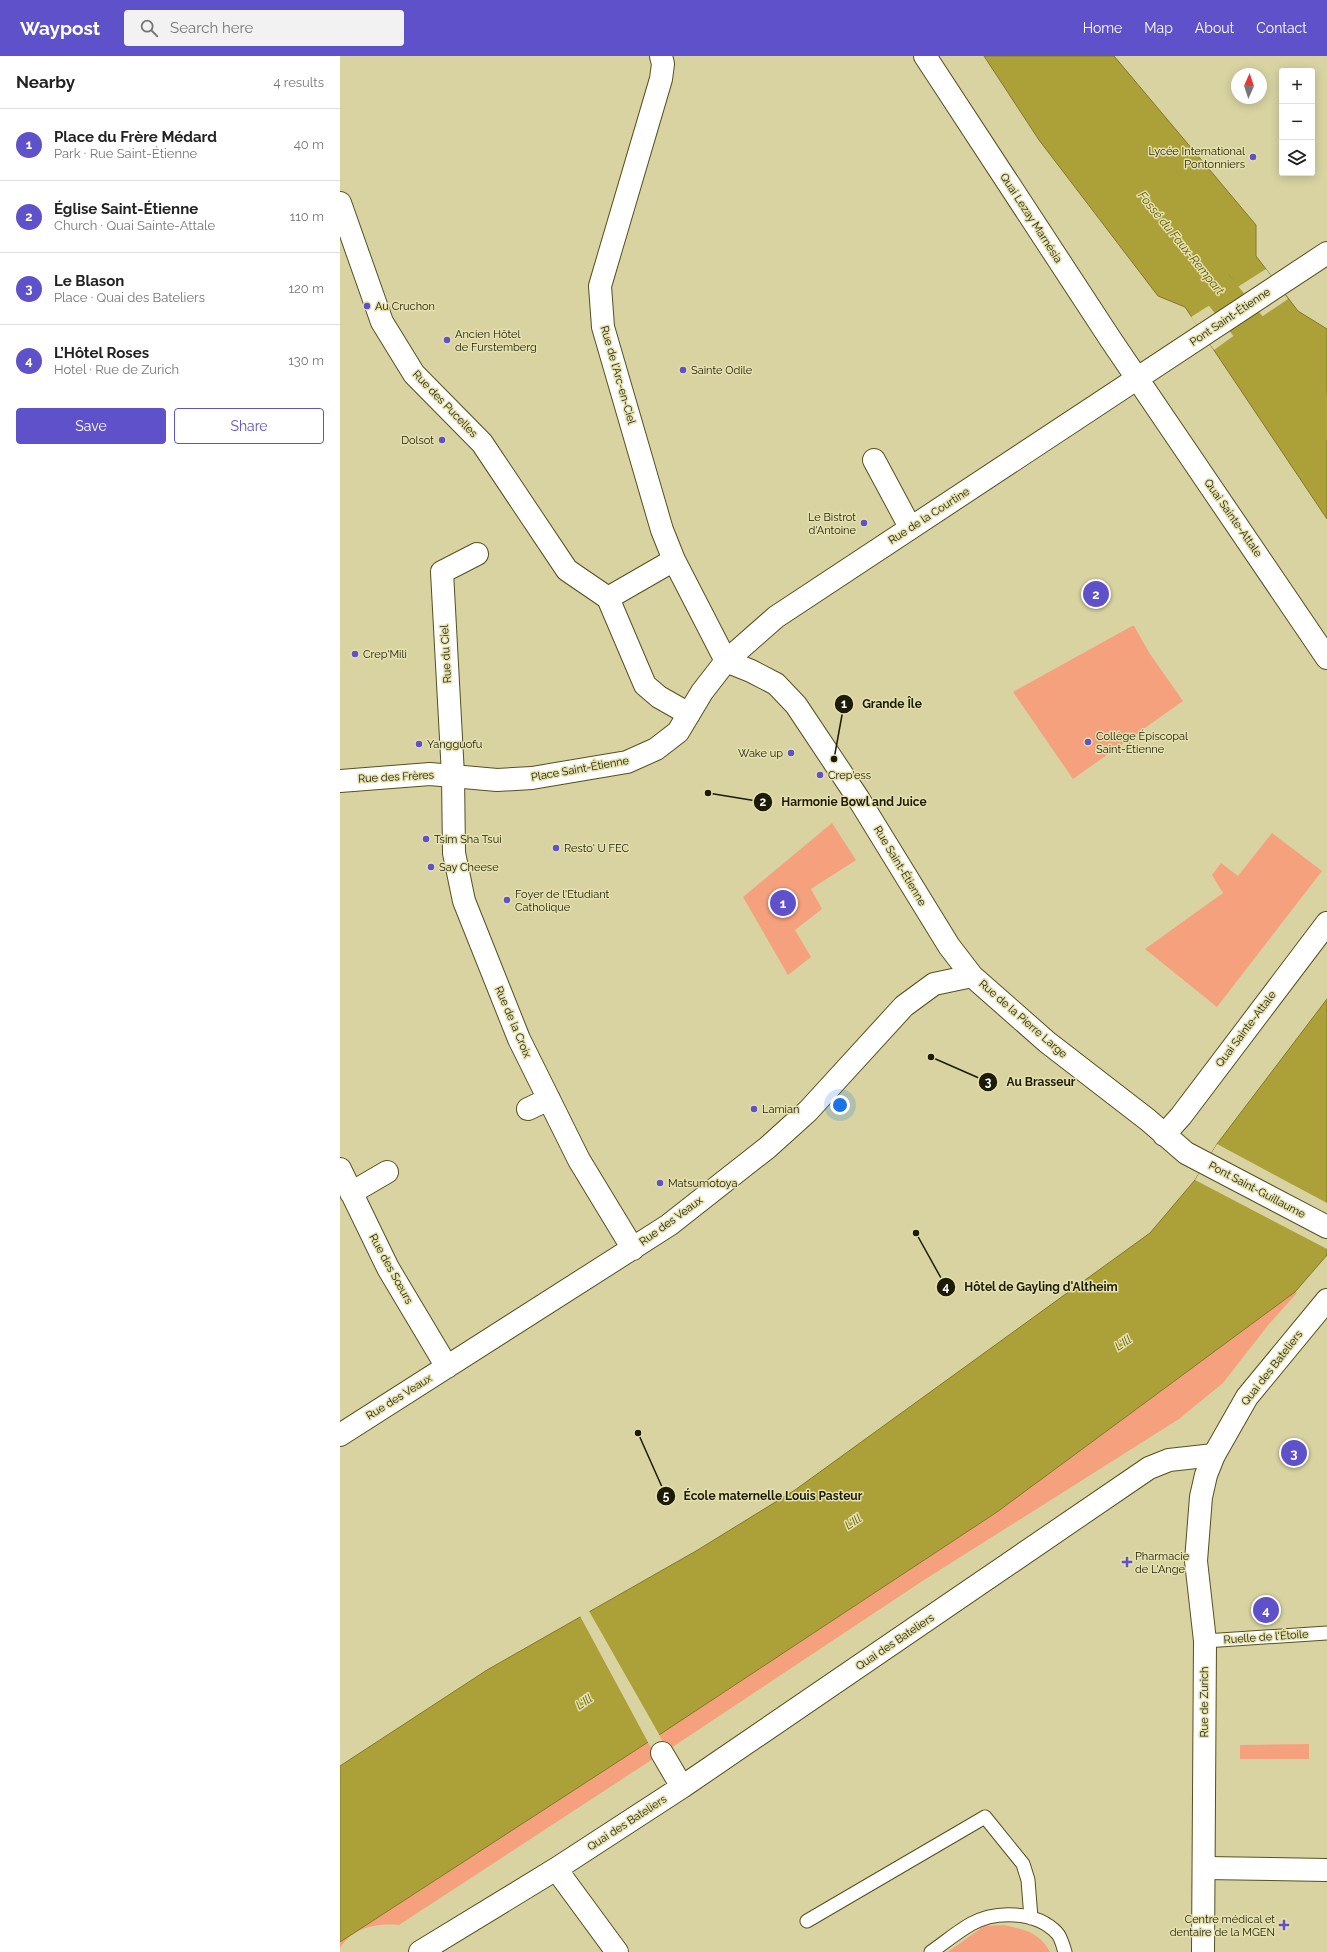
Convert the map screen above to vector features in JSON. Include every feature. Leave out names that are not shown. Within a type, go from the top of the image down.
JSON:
[{"type":"street","name":"Rue de l'Arc-en-Ciel","points":[[662,56],[663,64],[661,79],[600,286],[604,327],[662,530],[674,560],[726,661]]},
{"type":"street","name":"Quai Lezay Marnésia","points":[[925,56],[1146,373]]},
{"type":"street","name":"Rue des Pucelles","points":[[340,203],[382,322],[414,374],[482,443],[567,570],[608,598]]},
{"type":"street","name":"Pont Saint-Étienne","points":[[1146,373],[1325,254]]},
{"type":"street","name":"Rue de la Courtine","points":[[726,661],[776,617],[910,527],[962,495],[1146,373]]},
{"type":"street","name":"Quai Sainte-Attale","points":[[1146,373],[1279,585],[1327,658]]},
{"type":"street","points":[[874,460],[910,527]]},
{"type":"street","name":"Rue du Ciel","points":[[453,775],[442,572],[477,554]]},
{"type":"street","points":[[674,560],[608,598],[645,685],[659,697],[689,714]]},
{"type":"street","name":"Place Saint-Étienne","points":[[453,775],[497,780],[532,778],[627,762],[656,749],[678,732],[702,692],[726,661]]},
{"type":"street","name":"Rue Saint-Étienne","points":[[726,661],[751,671],[776,684],[796,705],[858,798],[949,946],[972,976]]},
{"type":"street","name":"Rue des Frères","points":[[340,781],[430,774],[453,775]]},
{"type":"street","name":"Rue de la Croix","points":[[453,775],[454,853],[464,900],[519,1038],[579,1160],[633,1249]]},
{"type":"street","name":"Quai Sainte-Attale","points":[[1164,1135],[1190,1104],[1327,923]]},
{"type":"street","name":"Rue de la Pierre Large","points":[[972,976],[1047,1042],[1186,1153]]},
{"type":"street","name":"Rue des Veaux","points":[[340,1435],[633,1249],[668,1225],[767,1148],[808,1111],[904,1006],[934,984],[972,976]]},
{"type":"street","points":[[528,1109],[549,1099]]},
{"type":"street","name":"Pont Saint-Guillaume","points":[[1186,1153],[1327,1227]]},
{"type":"street","name":"Rue des Sœurs","points":[[340,1169],[388,1268],[447,1367]]},
{"type":"street","points":[[351,1192],[386,1172]]},
{"type":"street","name":"Quai des Bateliers","points":[[428,1950],[682,1787],[1150,1468],[1169,1460],[1214,1455],[1247,1397],[1327,1300]]},
{"type":"street","name":"Rue de Zurich","points":[[1203,1952],[1205,1641],[1196,1561],[1200,1497],[1206,1475],[1214,1455]]},
{"type":"street","points":[[662,1753],[682,1787]]},
{"type":"street","points":[[1204,1868],[1327,1870]]},
{"type":"street","points":[[556,1869],[617,1952]]},
{"type":"lane","name":"Ruelle de l'Étoile","points":[[1205,1641],[1327,1633]]},
{"type":"lane","points":[[806,1921],[985,1816],[1023,1864],[1028,1880],[1031,1918]]},
{"type":"lane","points":[[931,1952],[972,1924],[992,1916],[1012,1914],[1031,1918],[1048,1924],[1058,1934],[1065,1952]]},
{"type":"shaded area","points":[[1134,626],[1150,654],[1183,701],[1073,779],[1013,692]]},
{"type":"shaded area","points":[[832,823],[856,860],[811,889],[822,909],[795,930],[811,957],[788,975],[743,897]]},
{"type":"shaded area","points":[[1272,833],[1322,871],[1217,1007],[1145,949],[1223,893],[1212,875],[1221,863],[1238,876]]},
{"type":"shaded area","points":[[1295,1292],[1297,1293],[1269,1324],[1223,1383],[1179,1419],[924,1580],[668,1750],[659,1735],[997,1512]]},
{"type":"shaded area","points":[[648,1742],[656,1757],[399,1925],[382,1925],[366,1928],[352,1935],[340,1948],[340,1942],[356,1931]]},
{"type":"shaded area","points":[[1309,1744],[1309,1759],[1240,1759],[1240,1745]]},
{"type":"shaded area","points":[[1004,1925],[1031,1933],[1046,1945],[1050,1952],[948,1952],[984,1926]]},
{"type":"water","points":[[984,56],[1114,56],[1256,225],[1256,256],[1298,311],[1327,329],[1327,519],[1185,307],[1158,296],[1039,140]],"holes":[[[1217,272],[1229,275],[1262,324],[1260,335],[1255,338],[1245,335],[1211,286],[1213,274]]]},
{"type":"water","name":"L'Ill","points":[[1327,999],[1327,1255],[1295,1292],[997,1512],[659,1735],[340,1942],[340,1766],[487,1670],[696,1551],[795,1490],[1150,1233],[1195,1180],[1217,1144]]},
{"type":"pier","points":[[1266,269],[1288,299],[1257,320],[1236,288]]},
{"type":"pier","points":[[1221,298],[1243,329],[1214,350],[1191,317]]},
{"type":"pier","points":[[1217,1144],[1327,1203],[1327,1249],[1195,1180]]},
{"type":"pier","points":[[589,1611],[660,1736],[649,1744],[580,1616]]},
{"type":"waterway","name":"Fossé du Faux-Rempart","points":[[1182,245],[1327,423]]},
{"type":"place","name":"Lycée International Pontonniers","points":[[1253,157]]},
{"type":"place","name":"Au Cruchon","points":[[367,306]]},
{"type":"place","name":"Ancien Hôtel de Furstemberg","points":[[447,340]]},
{"type":"place","name":"Sainte Odile","points":[[683,370]]},
{"type":"place","name":"Dolsot","points":[[442,440]]},
{"type":"place","name":"Le Bistrot d'Antoine","points":[[864,523]]},
{"type":"place","name":"Église Saint-Étienne","points":[[1096,594]]},
{"type":"place","name":"Crep'Mili","points":[[355,654]]},
{"type":"place","name":"Collège Épiscopal Saint-Étienne","points":[[1088,742]]},
{"type":"place","name":"Yangguofu","points":[[419,744]]},
{"type":"place","name":"Wake up","points":[[791,753]]},
{"type":"place","name":"Grande Île","points":[[834,759]]},
{"type":"place","name":"Crep'ess","points":[[820,775]]},
{"type":"place","name":"Harmonie Bowl and Juice","points":[[708,793]]},
{"type":"place","name":"Tsim Sha Tsui","points":[[426,839]]},
{"type":"place","name":"Resto' U FEC","points":[[556,848]]},
{"type":"place","name":"Say Cheese","points":[[431,867]]},
{"type":"place","name":"Foyer de l'Etudiant Catholique","points":[[507,900]]},
{"type":"place","name":"Place du Frère Médard","points":[[783,903]]},
{"type":"place","name":"Au Brasseur","points":[[931,1057]]},
{"type":"place","name":"Lamian","points":[[754,1109]]},
{"type":"place","name":"Matsumotoya","points":[[660,1183]]},
{"type":"place","name":"Hôtel de Gayling d'Altheim","points":[[916,1233]]},
{"type":"place","name":"École maternelle Louis Pasteur","points":[[638,1433]]},
{"type":"place","name":"Le Blason","points":[[1294,1453]]},
{"type":"place","name":"Pharmacie de L'Ange","points":[[1127,1562]]},
{"type":"place","name":"L’Hôtel Roses","points":[[1266,1610]]},
{"type":"place","name":"Centre médical et dentaire de la MGEN","points":[[1284,1925]]}]
